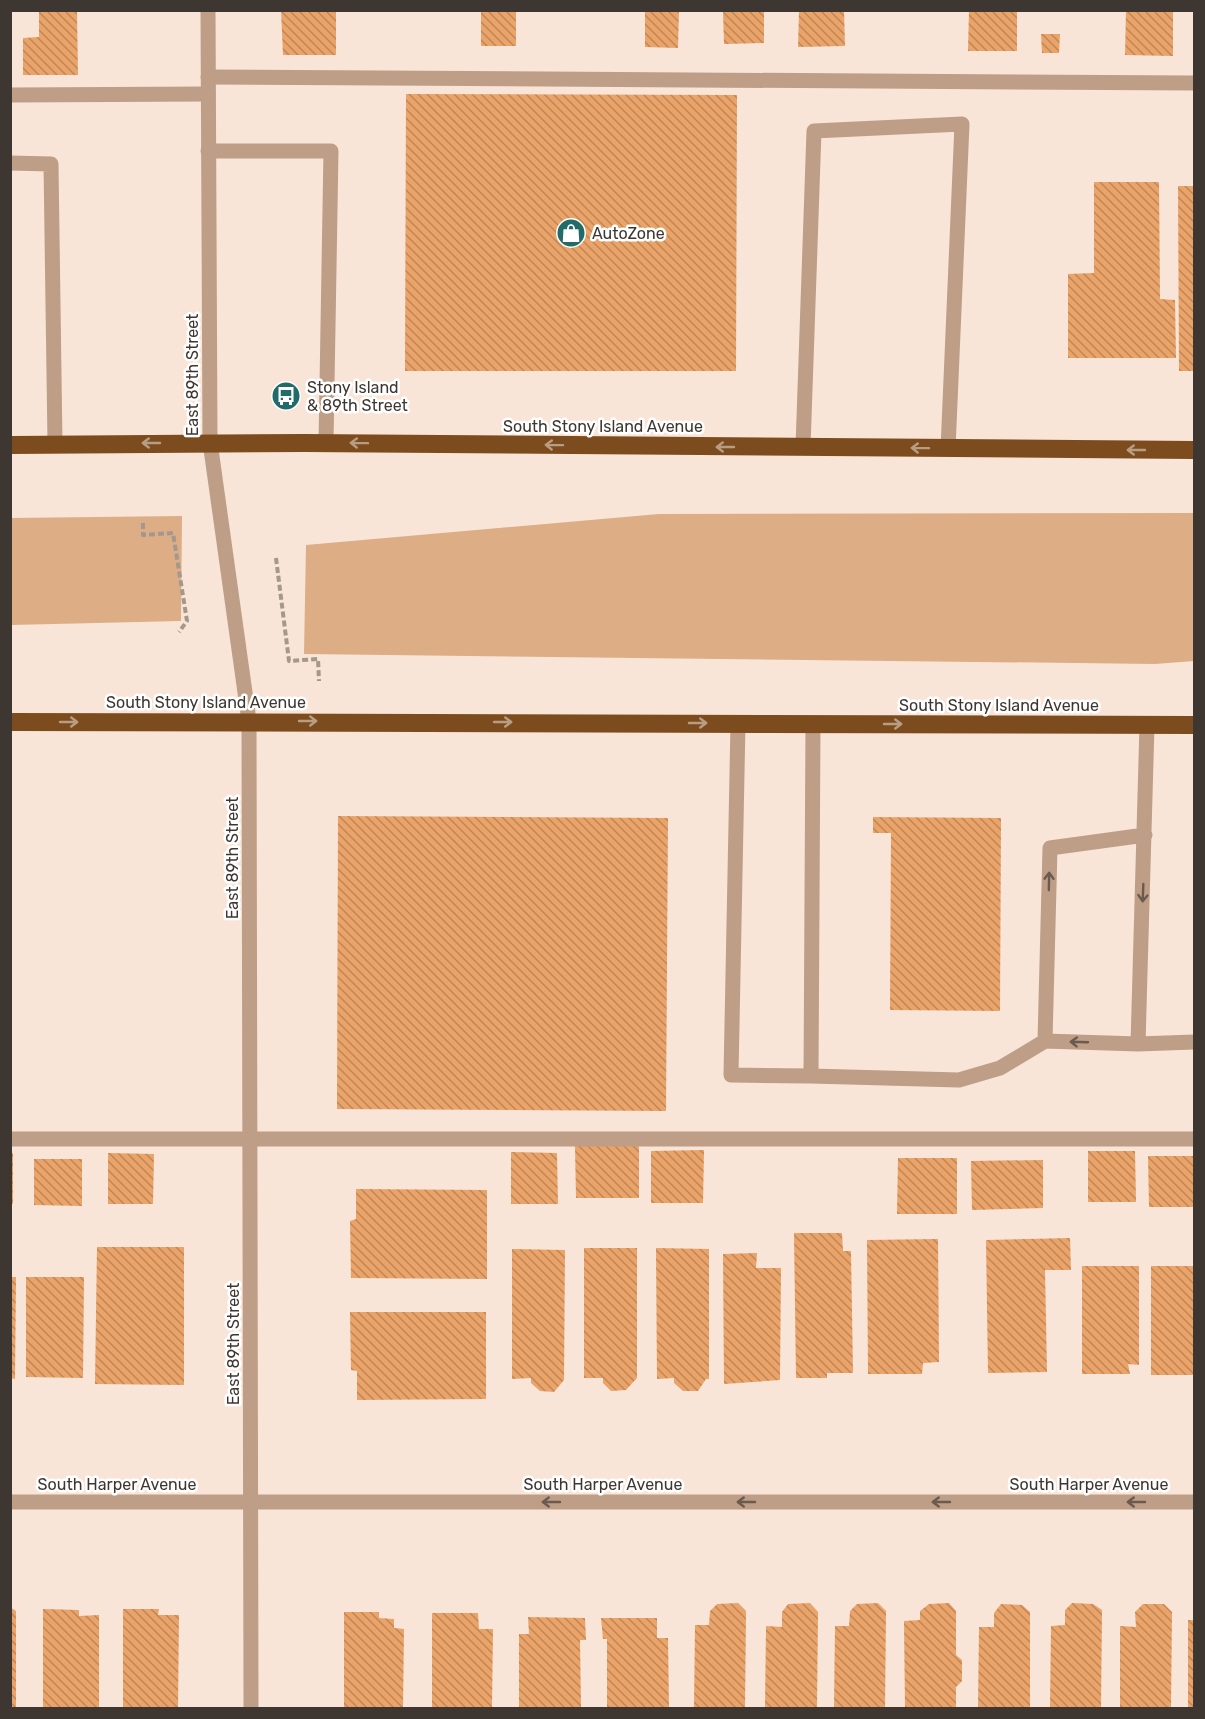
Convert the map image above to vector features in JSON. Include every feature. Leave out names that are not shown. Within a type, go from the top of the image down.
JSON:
[{"type":"highway","name":"South Stony Island Avenue","points":[[10,445],[210,442],[1194,450]]},
{"type":"highway","name":"South Stony Island Avenue","points":[[10,722],[1194,725]]},
{"type":"street","name":"East 89th Street","points":[[207,10],[210,442],[249,722],[251,1708]]},
{"type":"street","points":[[208,77],[1194,83]]},
{"type":"street","points":[[10,95],[208,94]]},
{"type":"street","points":[[803,447],[814,131],[962,124],[948,448]]},
{"type":"street","points":[[208,151],[331,151],[326,443]]},
{"type":"street","points":[[10,163],[51,164],[55,444]]},
{"type":"street","points":[[738,723],[731,1075],[959,1080],[1000,1068],[1045,1041],[1138,1044],[1194,1042]]},
{"type":"street","points":[[811,1076],[813,723]]},
{"type":"street","points":[[1138,1044],[1147,725]]},
{"type":"street","points":[[1045,1041],[1050,848],[1145,835]]},
{"type":"street","points":[[10,1139],[1194,1139]]},
{"type":"street","name":"South Harper Avenue","points":[[10,1502],[1194,1502]]},
{"type":"path","points":[[143,523],[143,535],[173,533],[187,621],[179,632]]},
{"type":"path","points":[[276,558],[289,662],[318,659],[319,681]]},
{"type":"shaded area","points":[[1194,513],[1194,661],[1155,664],[304,654],[306,545],[659,514]]},
{"type":"shaded area","points":[[182,516],[181,621],[11,625],[11,518]]},
{"type":"building","points":[[281,10],[336,10],[336,55],[283,55]]},
{"type":"building","points":[[481,10],[516,10],[516,46],[481,46]]},
{"type":"building","points":[[645,10],[679,10],[678,48],[645,47]]},
{"type":"building","points":[[723,10],[764,10],[764,43],[724,44]]},
{"type":"building","points":[[799,10],[844,10],[845,46],[798,47]]},
{"type":"building","points":[[969,10],[1017,10],[1017,51],[968,51]]},
{"type":"building","points":[[1126,10],[1173,10],[1173,56],[1125,55]]},
{"type":"building","points":[[39,12],[77,12],[78,75],[23,75],[23,38],[39,37]]},
{"type":"building","points":[[1041,34],[1060,34],[1059,53],[1042,53]]},
{"type":"building","name":"AutoZone","points":[[406,94],[737,95],[736,371],[405,371]]},
{"type":"building","points":[[1094,182],[1159,182],[1160,299],[1175,300],[1176,358],[1068,358],[1068,274],[1094,273]]},
{"type":"building","points":[[1178,186],[1194,186],[1194,371],[1179,371]]},
{"type":"building","points":[[338,816],[668,818],[666,1111],[337,1109]]},
{"type":"building","points":[[873,817],[1001,818],[1000,1011],[890,1010],[891,833],[873,833]]},
{"type":"building","points":[[575,1146],[639,1146],[639,1198],[576,1198]]},
{"type":"building","points":[[704,1150],[703,1203],[651,1203],[651,1151]]},
{"type":"building","points":[[1088,1151],[1135,1151],[1136,1202],[1088,1202]]},
{"type":"building","points":[[511,1152],[557,1153],[558,1204],[511,1204]]},
{"type":"building","points":[[10,1153],[13,1153],[13,1204],[10,1204]]},
{"type":"building","points":[[108,1153],[154,1154],[153,1204],[108,1204]]},
{"type":"building","points":[[1148,1156],[1194,1156],[1194,1207],[1149,1207]]},
{"type":"building","points":[[898,1158],[957,1158],[957,1214],[897,1214]]},
{"type":"building","points":[[34,1159],[82,1159],[82,1206],[34,1205]]},
{"type":"building","points":[[1043,1160],[1043,1208],[972,1210],[971,1161]]},
{"type":"building","points":[[356,1189],[487,1190],[487,1279],[351,1278],[350,1221],[356,1219]]},
{"type":"building","points":[[794,1233],[842,1233],[843,1251],[851,1251],[853,1373],[827,1373],[827,1378],[796,1378]]},
{"type":"building","points":[[1070,1238],[1071,1270],[1045,1270],[1047,1372],[988,1373],[986,1240]]},
{"type":"building","points":[[938,1239],[939,1362],[923,1363],[922,1374],[868,1374],[867,1240]]},
{"type":"building","points":[[97,1247],[184,1247],[184,1385],[95,1384]]},
{"type":"building","points":[[584,1248],[637,1248],[637,1378],[626,1390],[611,1391],[603,1383],[603,1378],[584,1378]]},
{"type":"building","points":[[656,1248],[709,1249],[709,1379],[706,1379],[698,1391],[683,1391],[674,1383],[674,1378],[657,1379]]},
{"type":"building","points":[[512,1249],[565,1250],[564,1380],[554,1392],[540,1391],[531,1383],[531,1378],[512,1379]]},
{"type":"building","points":[[757,1253],[756,1268],[781,1268],[780,1380],[724,1384],[723,1254]]},
{"type":"building","points":[[1082,1266],[1139,1266],[1139,1365],[1128,1364],[1130,1374],[1082,1374]]},
{"type":"building","points":[[1151,1266],[1194,1266],[1194,1375],[1151,1375]]},
{"type":"building","points":[[10,1277],[16,1277],[15,1379],[10,1378]]},
{"type":"building","points":[[26,1277],[84,1277],[83,1378],[26,1377]]},
{"type":"building","points":[[350,1312],[486,1312],[486,1399],[357,1400],[357,1371],[351,1370]]},
{"type":"building","points":[[738,1603],[746,1611],[745,1708],[694,1708],[695,1625],[709,1625],[710,1611],[717,1604]]},
{"type":"building","points":[[810,1603],[818,1612],[817,1708],[765,1708],[766,1626],[782,1627],[782,1612],[788,1604]]},
{"type":"building","points":[[878,1603],[886,1611],[885,1708],[834,1708],[835,1626],[849,1626],[850,1611],[857,1604]]},
{"type":"building","points":[[949,1603],[956,1611],[956,1655],[962,1660],[962,1681],[956,1687],[956,1708],[905,1708],[904,1621],[920,1620],[920,1611],[929,1604]]},
{"type":"building","points":[[1072,1603],[1093,1604],[1102,1610],[1101,1708],[1050,1708],[1051,1626],[1065,1625],[1065,1610]]},
{"type":"building","points":[[1001,1604],[1022,1605],[1030,1612],[1030,1708],[978,1708],[979,1627],[994,1627],[994,1613]]},
{"type":"building","points":[[1143,1604],[1164,1604],[1172,1612],[1171,1708],[1120,1708],[1120,1626],[1136,1627],[1135,1612]]},
{"type":"building","points":[[10,1607],[16,1611],[16,1708],[10,1708]]},
{"type":"building","points":[[43,1609],[79,1610],[79,1616],[99,1615],[99,1708],[43,1708]]},
{"type":"building","points":[[123,1609],[159,1609],[158,1615],[179,1615],[178,1708],[123,1708]]},
{"type":"building","points":[[344,1612],[379,1612],[379,1618],[394,1619],[394,1628],[404,1629],[403,1708],[344,1708]]},
{"type":"building","points":[[432,1613],[478,1613],[479,1629],[493,1629],[492,1708],[432,1708]]},
{"type":"building","points":[[528,1617],[585,1618],[586,1640],[580,1640],[581,1708],[519,1708],[519,1634],[529,1634]]},
{"type":"building","points":[[601,1618],[657,1618],[657,1638],[668,1638],[669,1708],[607,1708],[607,1639],[603,1639]]},
{"type":"building","points":[[1188,1620],[1194,1620],[1194,1708],[1188,1708]]},
{"type":"place","name":"AutoZone","points":[[571,233]]},
{"type":"place","name":"Stony Island & 89th Street","points":[[286,396]]}]
